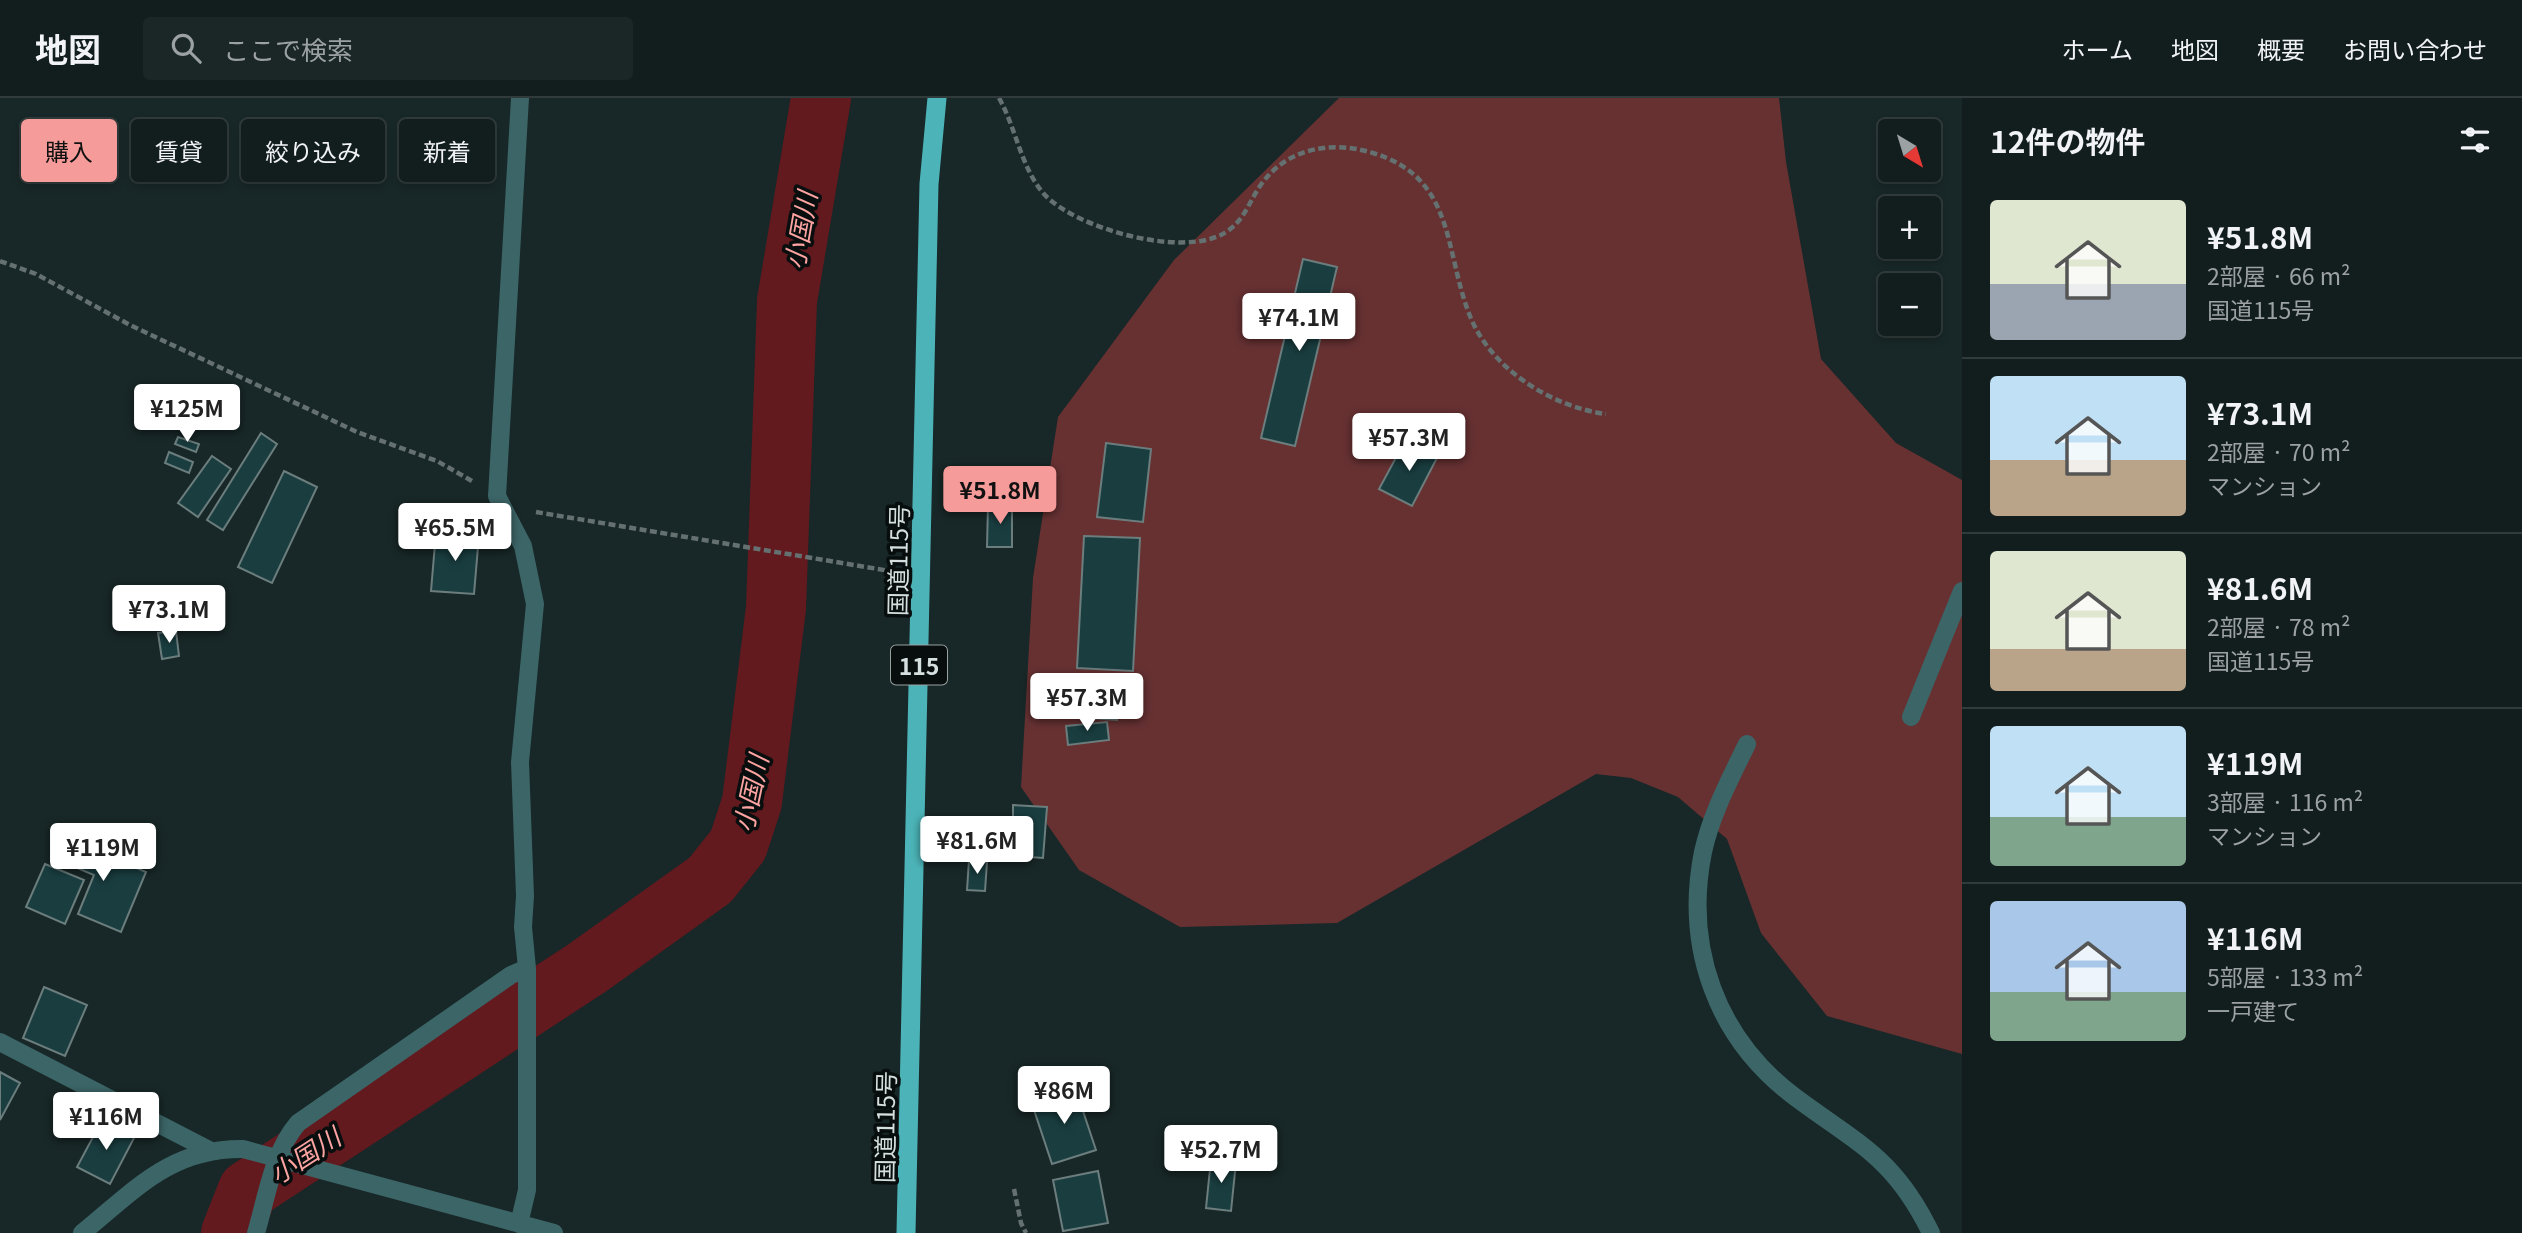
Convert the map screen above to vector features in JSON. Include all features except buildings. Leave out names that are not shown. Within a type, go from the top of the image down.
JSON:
[{"type":"highway","name":"国道115号","points":[[906,1233],[929,184],[937,98]]},
{"type":"street","points":[[519,1224],[527,1190],[527,968],[523,927],[525,896],[520,762],[536,604],[523,546],[497,496],[520,98]]},
{"type":"street","points":[[1911,718],[1962,591]]},
{"type":"street","points":[[1747,744],[1723,795],[1704,850],[1697,896],[1699,939],[1707,981],[1745,1045],[1793,1095],[1868,1147],[1893,1171],[1915,1202],[1931,1233]]},
{"type":"street","points":[[256,1233],[278,1158],[288,1135],[298,1123],[511,975],[527,968]]},
{"type":"street","points":[[0,1042],[211,1151]]},
{"type":"street","points":[[82,1233],[174,1161],[211,1151],[243,1149],[554,1233]]},
{"type":"path","points":[[999,98],[1025,161],[1044,194],[1079,219],[1119,233],[1163,241],[1207,241],[1228,231],[1246,213],[1270,174],[1291,156],[1306,150],[1352,148],[1400,163],[1433,197],[1451,239],[1470,317],[1492,349],[1511,370],[1555,401],[1606,414]]},
{"type":"path","points":[[0,261],[36,274],[130,326],[357,432],[437,461],[519,509],[566,519],[922,576]]},
{"type":"path","points":[[1014,1189],[1021,1223],[1027,1233]]},
{"type":"shaded area","points":[[1339,98],[1779,98],[1786,162],[1821,359],[1896,443],[1962,480],[1962,1054],[1827,1016],[1761,933],[1727,839],[1678,797],[1631,778],[1596,774],[1337,923],[1180,927],[1079,870],[1021,787],[1033,578],[1058,417],[1174,260]]},
{"type":"waterway","name":"小国川","points":[[231,1233],[248,1190],[587,968],[710,880],[738,845],[752,802],[776,608],[787,301],[821,98]]}]
